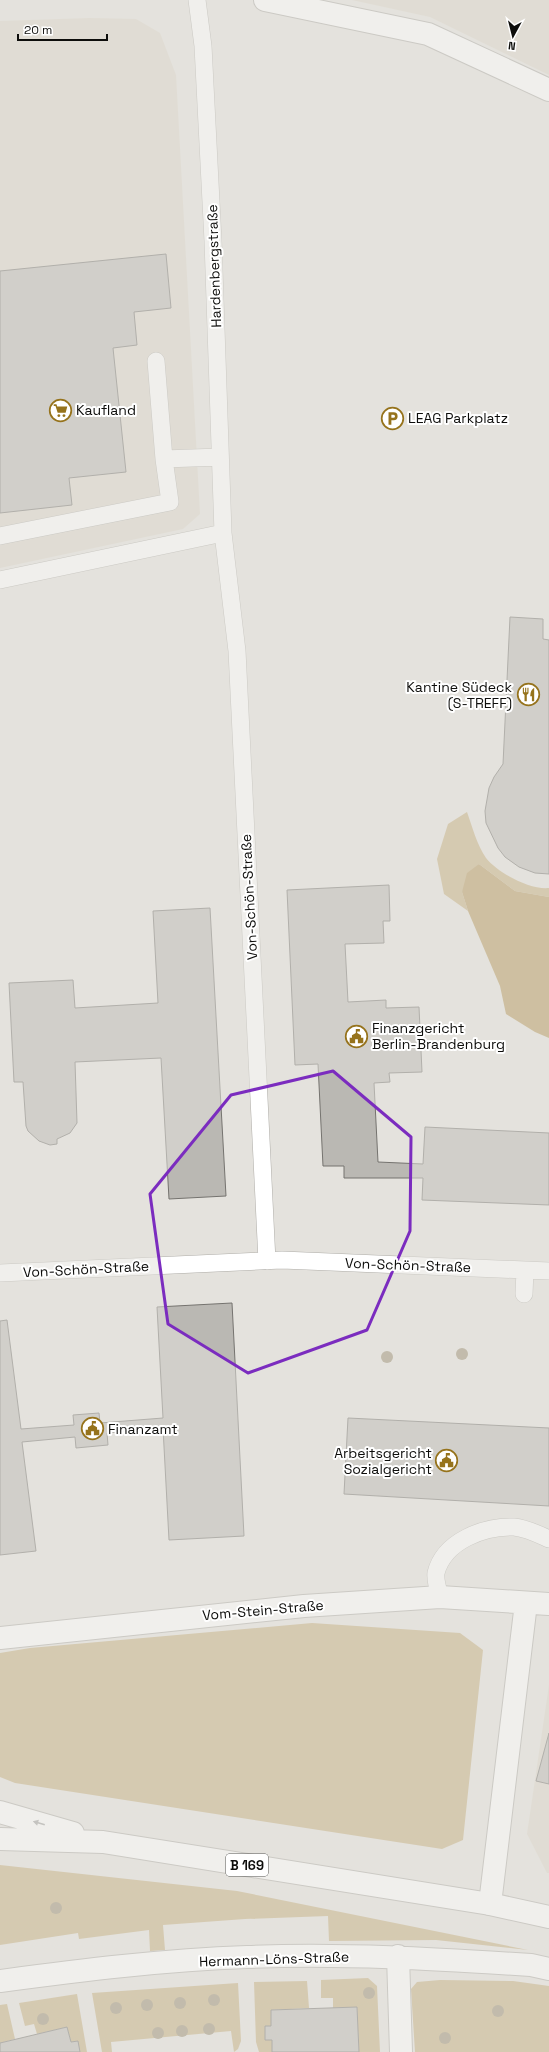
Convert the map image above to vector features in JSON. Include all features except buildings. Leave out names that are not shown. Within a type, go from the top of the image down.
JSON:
[{"type":"street","points":[[265,0],[428,34],[549,90]]},
{"type":"street","name":"Vom-Stein-Straße","points":[[0,1638],[304,1606],[440,1597],[549,1604]]},
{"type":"street","points":[[490,1904],[526,1603]]},
{"type":"street","name":"B 169","points":[[0,1812],[103,1842],[490,1904],[549,1917]]},
{"type":"street","name":"B 169","points":[[0,1839],[103,1842]]},
{"type":"street","name":"Hermann-Löns-Straße","points":[[0,1981],[81,1970],[247,1956],[398,1956],[531,1965],[549,1969]]},
{"type":"street","points":[[398,1956],[401,2052]]},
{"type":"lane","name":"Hardenbergstraße","points":[[197,0],[203,46],[213,241],[220,394],[220,457],[223,533]]},
{"type":"lane","points":[[0,536],[170,502],[164,459],[156,361]]},
{"type":"lane","points":[[164,459],[220,457]]},
{"type":"lane","points":[[0,580],[223,533]]},
{"type":"lane","name":"Von-Schön-Straße","points":[[223,533],[237,651],[267,1261]]},
{"type":"lane","name":"Von-Schön-Straße","points":[[0,1273],[267,1261],[549,1270]]},
{"type":"lane","points":[[524,1294],[525,1270]]},
{"type":"lane","points":[[440,1597],[436,1574],[446,1553],[469,1536],[502,1528],[514,1527],[522,1528],[549,1539]]},
{"type":"highlighted area","points":[[333,1071],[411,1137],[410,1231],[367,1330],[248,1373],[168,1324],[150,1194],[231,1095]]},
{"type":"shaded area","points":[[352,0],[549,0],[549,75],[430,17]]},
{"type":"shaded area","points":[[90,18],[136,19],[160,33],[176,75],[200,514],[183,529],[0,568],[0,21]]},
{"type":"shaded area","points":[[467,812],[480,847],[491,864],[506,875],[524,883],[541,888],[549,888],[549,897],[515,891],[479,864],[462,892],[468,911],[444,894],[437,859],[448,824]]},
{"type":"shaded area","points":[[479,864],[515,891],[549,897],[549,1038],[535,1032],[506,1014],[500,986],[468,911],[462,892],[467,873]]},
{"type":"shaded area","points":[[312,1623],[460,1633],[483,1650],[463,1840],[442,1849],[15,1783],[0,1777],[0,1653],[30,1648]]},
{"type":"shaded area","points":[[549,1685],[549,1873],[547,1873],[527,1834]]},
{"type":"shaded area","points":[[0,1865],[237,1891],[528,1950],[436,1940],[329,1941],[328,1916],[245,1919],[163,1925],[165,1950],[150,1951],[149,1930],[79,1939],[78,1933],[0,1945]]},
{"type":"shaded area","points":[[368,1978],[377,1986],[380,2052],[359,2052],[357,2007],[333,2008],[333,1998],[321,1998],[321,1980]]},
{"type":"shaded area","points":[[440,1980],[513,1981],[549,1986],[549,2052],[415,2052],[411,1989],[417,1982]]},
{"type":"shaded area","points":[[307,1981],[309,2008],[271,2010],[271,2026],[265,2040],[272,2040],[272,2052],[259,2052],[256,2042],[254,1982]]},
{"type":"shaded area","points":[[238,1983],[241,2041],[238,2049],[234,2052],[231,2031],[111,2042],[112,2052],[102,2052],[92,1993]]},
{"type":"shaded area","points":[[77,1994],[87,2052],[80,2052],[77,2041],[71,2042],[67,2027],[37,2034],[34,2024],[25,2026],[19,2003]]},
{"type":"shaded area","points":[[7,2004],[15,2039],[0,2043],[0,2005]]},
{"type":"place","name":"Kaufland","points":[[60,410]]},
{"type":"place","name":"LEAG Parkplatz","points":[[392,418]]},
{"type":"place","name":"Kantine Südeck (S-TREFF)","points":[[528,695]]},
{"type":"place","name":"Finanzgericht Berlin-Brandenburg","points":[[357,1036]]},
{"type":"place","name":"Finanzamt","points":[[93,1429]]},
{"type":"place","name":"Arbeitsgericht Sozialgericht","points":[[447,1461]]}]
